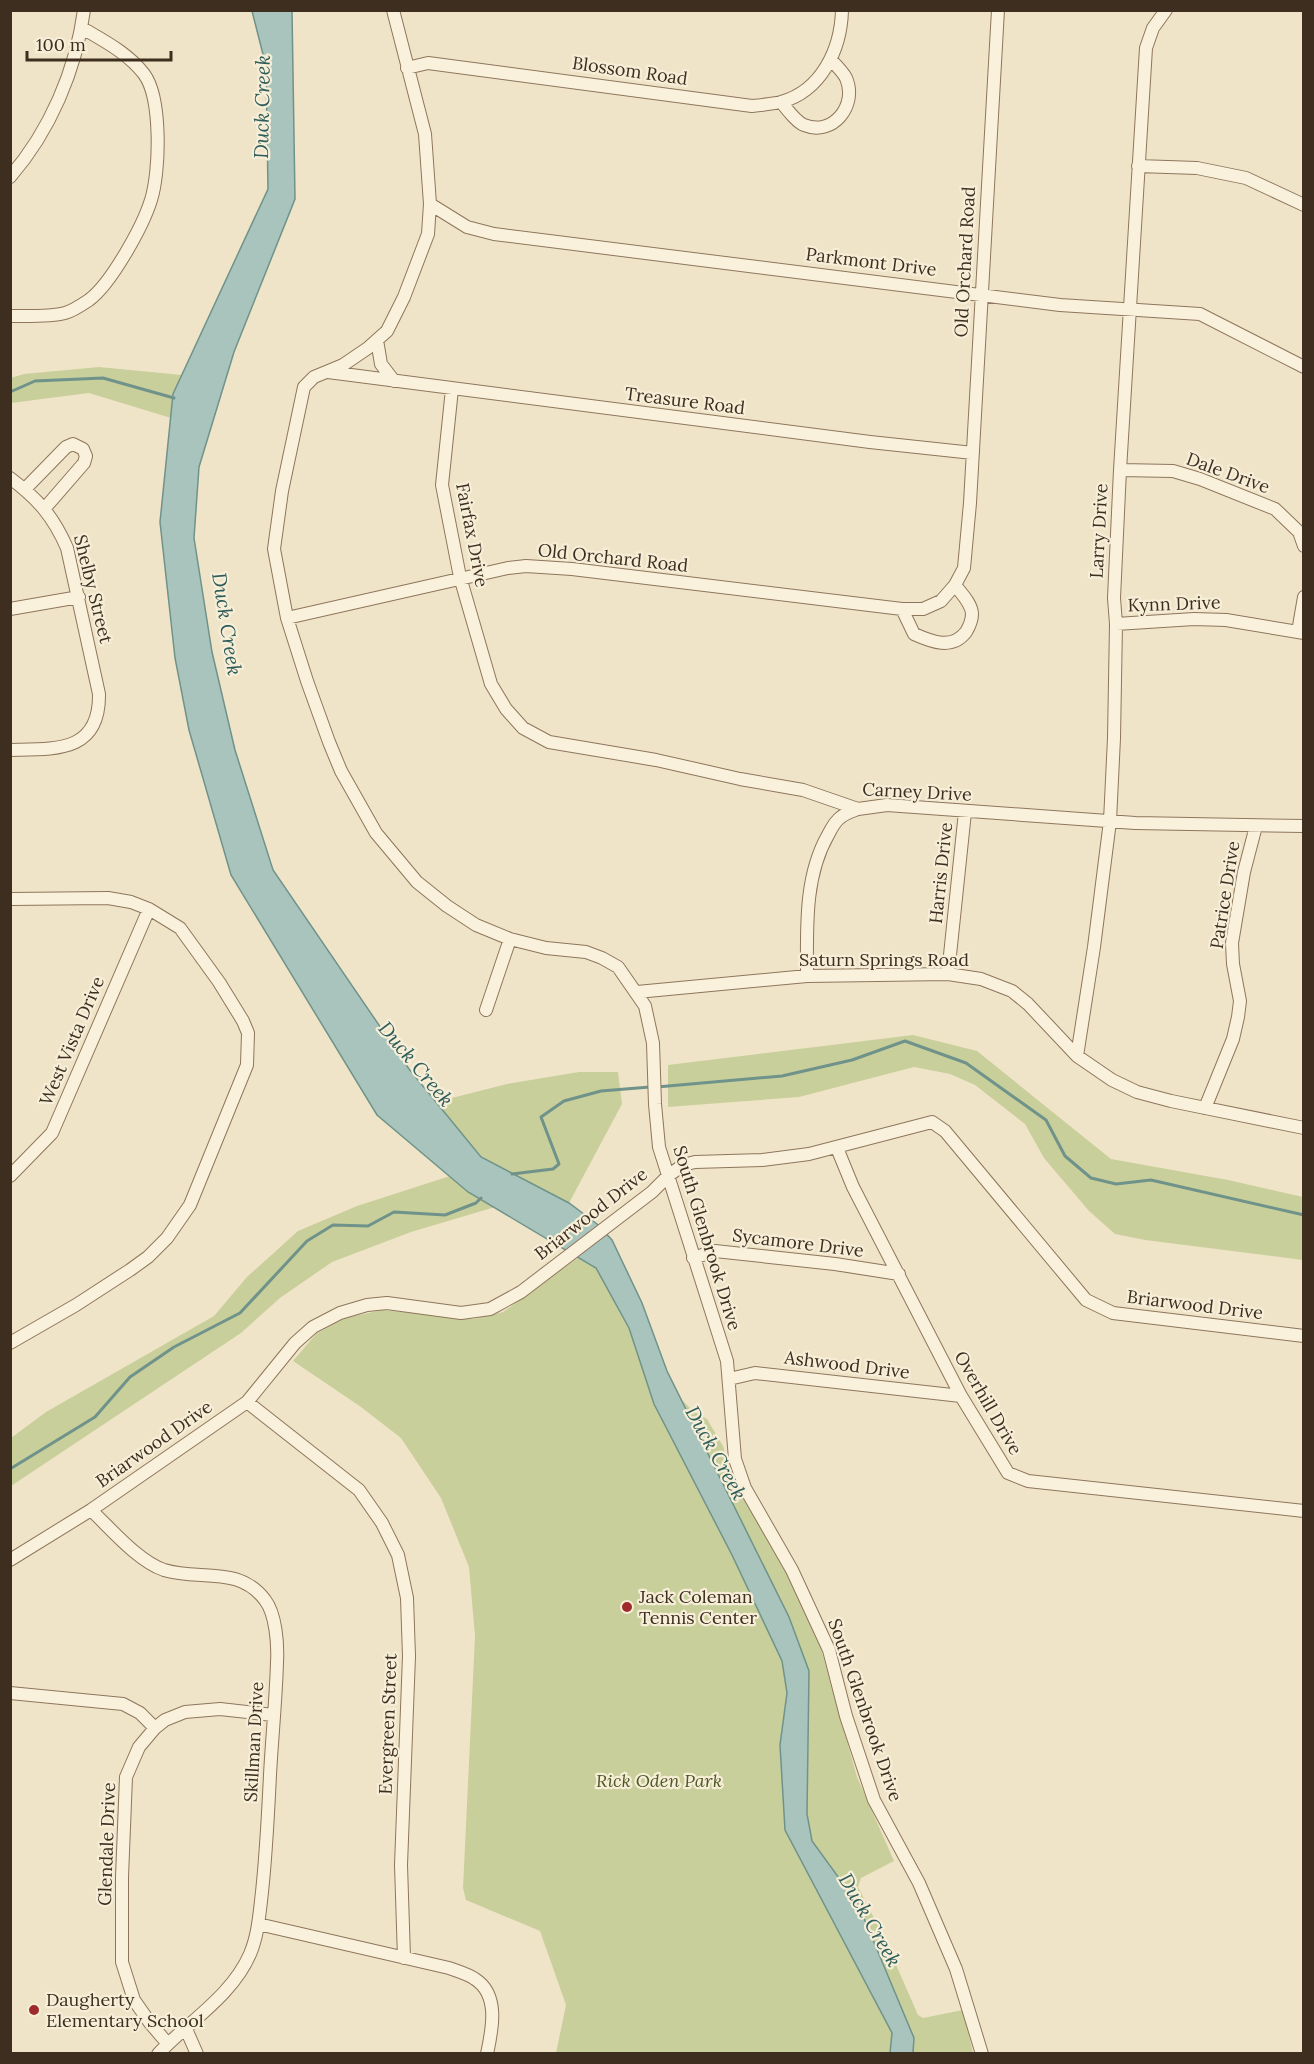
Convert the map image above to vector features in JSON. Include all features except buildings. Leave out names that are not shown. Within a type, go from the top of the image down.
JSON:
[{"type":"street","points":[[10,177],[25,158],[49,119],[69,77],[82,28],[84,10]]},
{"type":"street","name":"South Glenbrook Drive","points":[[393,10],[424,134],[430,204],[428,234],[387,331],[342,366],[314,377],[304,387],[282,491],[274,549],[287,618],[341,771],[376,833],[417,882],[476,925],[510,939],[546,948],[586,952],[602,958],[618,967],[645,1006],[653,1043],[659,1147],[727,1361],[735,1459],[745,1488],[792,1570],[829,1650],[846,1716],[874,1800],[919,1882],[956,1969],[982,2054]]},
{"type":"street","points":[[781,102],[803,125],[821,128],[836,122],[844,113],[849,99],[846,79],[831,60],[842,20],[842,10]]},
{"type":"street","name":"Old Orchard Road","points":[[287,618],[460,577],[526,566],[572,569],[902,609],[923,609],[941,601],[955,585],[964,568],[973,453],[998,10]]},
{"type":"street","name":"Larry Drive","points":[[1077,1056],[1110,821],[1114,738],[1116,624],[1114,598],[1146,48],[1153,28],[1166,10]]},
{"type":"street","points":[[10,316],[66,313],[89,300],[106,285],[138,229],[152,199],[159,147],[150,87],[144,75],[120,51],[82,28]]},
{"type":"street","name":"Blossom Road","points":[[407,68],[428,63],[752,106],[781,102],[801,92],[817,80],[831,60]]},
{"type":"street","points":[[1138,166],[1197,168],[1246,178],[1304,205]]},
{"type":"street","name":"Parkmont Drive","points":[[430,204],[467,227],[494,234],[1063,305],[1200,314],[1304,367]]},
{"type":"street","points":[[377,340],[381,364],[394,381]]},
{"type":"street","name":"Treasure Road","points":[[327,372],[973,453]]},
{"type":"street","name":"Fairfax Drive","points":[[452,389],[442,485],[460,577],[491,684]]},
{"type":"street","points":[[25,489],[66,447],[73,444],[83,449],[86,456],[84,463],[45,508]]},
{"type":"street","name":"Dale Drive","points":[[1120,470],[1173,471],[1200,479],[1275,509],[1299,532],[1304,546]]},
{"type":"street","name":"Shelby Street","points":[[10,478],[45,508],[57,526],[67,548],[99,694],[99,710],[93,728],[77,743],[53,749],[10,750]]},
{"type":"street","points":[[902,609],[914,634],[944,644],[960,639],[969,627],[972,612],[955,585]]},
{"type":"street","points":[[10,609],[79,597]]},
{"type":"street","points":[[1301,632],[1304,597]]},
{"type":"street","name":"Kynn Drive","points":[[1116,624],[1194,619],[1226,620],[1301,632]]},
{"type":"street","name":"Carney Drive","points":[[491,684],[506,710],[523,728],[549,742],[656,760],[803,790],[858,809],[887,806],[1110,821],[1304,826]]},
{"type":"street","points":[[807,976],[807,918],[811,882],[820,849],[840,817],[858,809]]},
{"type":"street","name":"Harris Drive","points":[[948,974],[965,812]]},
{"type":"street","name":"Patrice Drive","points":[[1205,1108],[1233,1039],[1238,1017],[1240,1000],[1233,964],[1232,942],[1244,872],[1256,826]]},
{"type":"street","points":[[10,899],[108,898],[130,902],[149,909],[180,928],[219,982],[248,1033],[247,1065],[190,1205],[167,1238],[148,1257],[130,1270],[68,1311],[10,1343]]},
{"type":"street","name":"West Vista Drive","points":[[10,1176],[52,1133],[149,909]]},
{"type":"street","points":[[486,1010],[510,939]]},
{"type":"street","name":"Saturn Springs Road","points":[[637,992],[807,976],[948,974],[981,979],[1012,991],[1028,1004],[1077,1056],[1112,1080],[1137,1092],[1304,1128]]},
{"type":"street","name":"Briarwood Drive","points":[[10,1560],[91,1510],[247,1402],[295,1343],[313,1327],[340,1313],[367,1305],[387,1304],[461,1313],[490,1309],[521,1292],[603,1227],[652,1192],[683,1165],[695,1162],[762,1160],[809,1154],[932,1122],[945,1131],[1086,1300],[1113,1313],[1304,1336]]},
{"type":"street","name":"Overhill Drive","points":[[837,1148],[853,1187],[961,1396],[1008,1473],[1028,1481],[1304,1510]]},
{"type":"street","name":"Sycamore Drive","points":[[693,1258],[715,1251],[835,1264],[899,1274]]},
{"type":"street","name":"Ashwood Drive","points":[[729,1379],[755,1373],[961,1396]]},
{"type":"street","name":"Evergreen Street","points":[[247,1402],[359,1490],[382,1523],[398,1555],[407,1598],[409,1656],[401,1854],[404,1958]]},
{"type":"street","name":"Skillman Drive","points":[[91,1510],[134,1550],[165,1570],[230,1578],[249,1585],[266,1601],[275,1628],[277,1661],[265,1864],[258,1924],[250,1954],[242,1970],[227,1989],[158,2054]]},
{"type":"street","points":[[10,1693],[123,1704],[140,1713],[155,1728]]},
{"type":"street","name":"Glendale Drive","points":[[168,2044],[134,2000],[122,1962],[122,1877],[126,1777],[138,1747],[165,1720],[185,1712],[220,1709],[273,1715]]},
{"type":"street","points":[[258,1924],[449,1968],[476,1979],[490,1996],[493,2022],[487,2054]]},
{"type":"street","points":[[186,2029],[197,2054]]},
{"type":"green space","points":[[99,367],[182,375],[173,394],[171,418],[89,393],[11,403],[11,378],[24,374]]},
{"type":"green space","points":[[913,1035],[977,1051],[1111,1159],[1228,1180],[1303,1197],[1303,1260],[1145,1240],[1115,1234],[1089,1211],[1044,1158],[1025,1124],[975,1085],[950,1074],[914,1067],[799,1097],[668,1107],[668,1065]]},
{"type":"green space","points":[[579,1072],[618,1072],[622,1104],[569,1203],[481,1157],[436,1102],[507,1084]]},
{"type":"green space","points":[[450,1176],[468,1192],[495,1207],[411,1232],[332,1262],[280,1298],[241,1333],[11,1486],[11,1438],[46,1412],[214,1316],[247,1277],[298,1231],[357,1206]]},
{"type":"green space","name":"Rick Oden Park","points":[[608,1236],[642,1303],[667,1371],[682,1400],[693,1411],[707,1419],[723,1446],[729,1467],[746,1502],[791,1579],[820,1645],[857,1777],[894,1861],[861,1878],[858,1887],[883,1935],[918,2015],[923,2018],[963,2010],[973,2053],[556,2053],[566,2005],[540,1931],[466,1900],[463,1888],[475,1636],[469,1567],[441,1498],[401,1438],[361,1407],[293,1361],[316,1334],[345,1318],[382,1310],[474,1319],[503,1312]]},
{"type":"water","points":[[252,11],[292,11],[295,199],[234,352],[199,467],[194,538],[212,652],[235,750],[273,870],[409,1069],[481,1157],[569,1203],[597,1224],[612,1240],[642,1303],[667,1371],[789,1617],[809,1671],[807,1814],[812,1841],[858,1904],[914,2038],[913,2053],[890,2053],[892,2033],[785,1830],[780,1745],[787,1693],[782,1661],[732,1555],[654,1404],[629,1328],[596,1268],[468,1192],[377,1115],[231,875],[189,730],[175,658],[160,522],[173,394],[268,189],[266,66]]},
{"type":"waterway","points":[[10,392],[35,381],[103,378],[174,398]]},
{"type":"waterway","points":[[657,1087],[782,1076],[852,1060],[905,1041],[966,1063],[1046,1120],[1065,1156],[1091,1178],[1116,1184],[1151,1180],[1304,1215]]},
{"type":"waterway","points":[[512,1174],[553,1169],[559,1164],[541,1117],[564,1101],[601,1091],[650,1087]]},
{"type":"waterway","points":[[10,1469],[95,1417],[130,1377],[174,1347],[240,1313],[307,1241],[333,1225],[368,1226],[394,1212],[445,1215],[476,1203],[481,1198]]},
{"type":"place","name":"Jack Coleman Tennis Center","points":[[627,1607]]},
{"type":"place","name":"Daugherty Elementary School","points":[[34,2010]]},
{"type":"water label","name":"Duck Creek","points":[[262,107]]},
{"type":"water label","name":"Duck Creek","points":[[227,624]]},
{"type":"water label","name":"Duck Creek","points":[[416,1064]]},
{"type":"water label","name":"Duck Creek","points":[[716,1453]]},
{"type":"water label","name":"Duck Creek","points":[[870,1920]]}]
